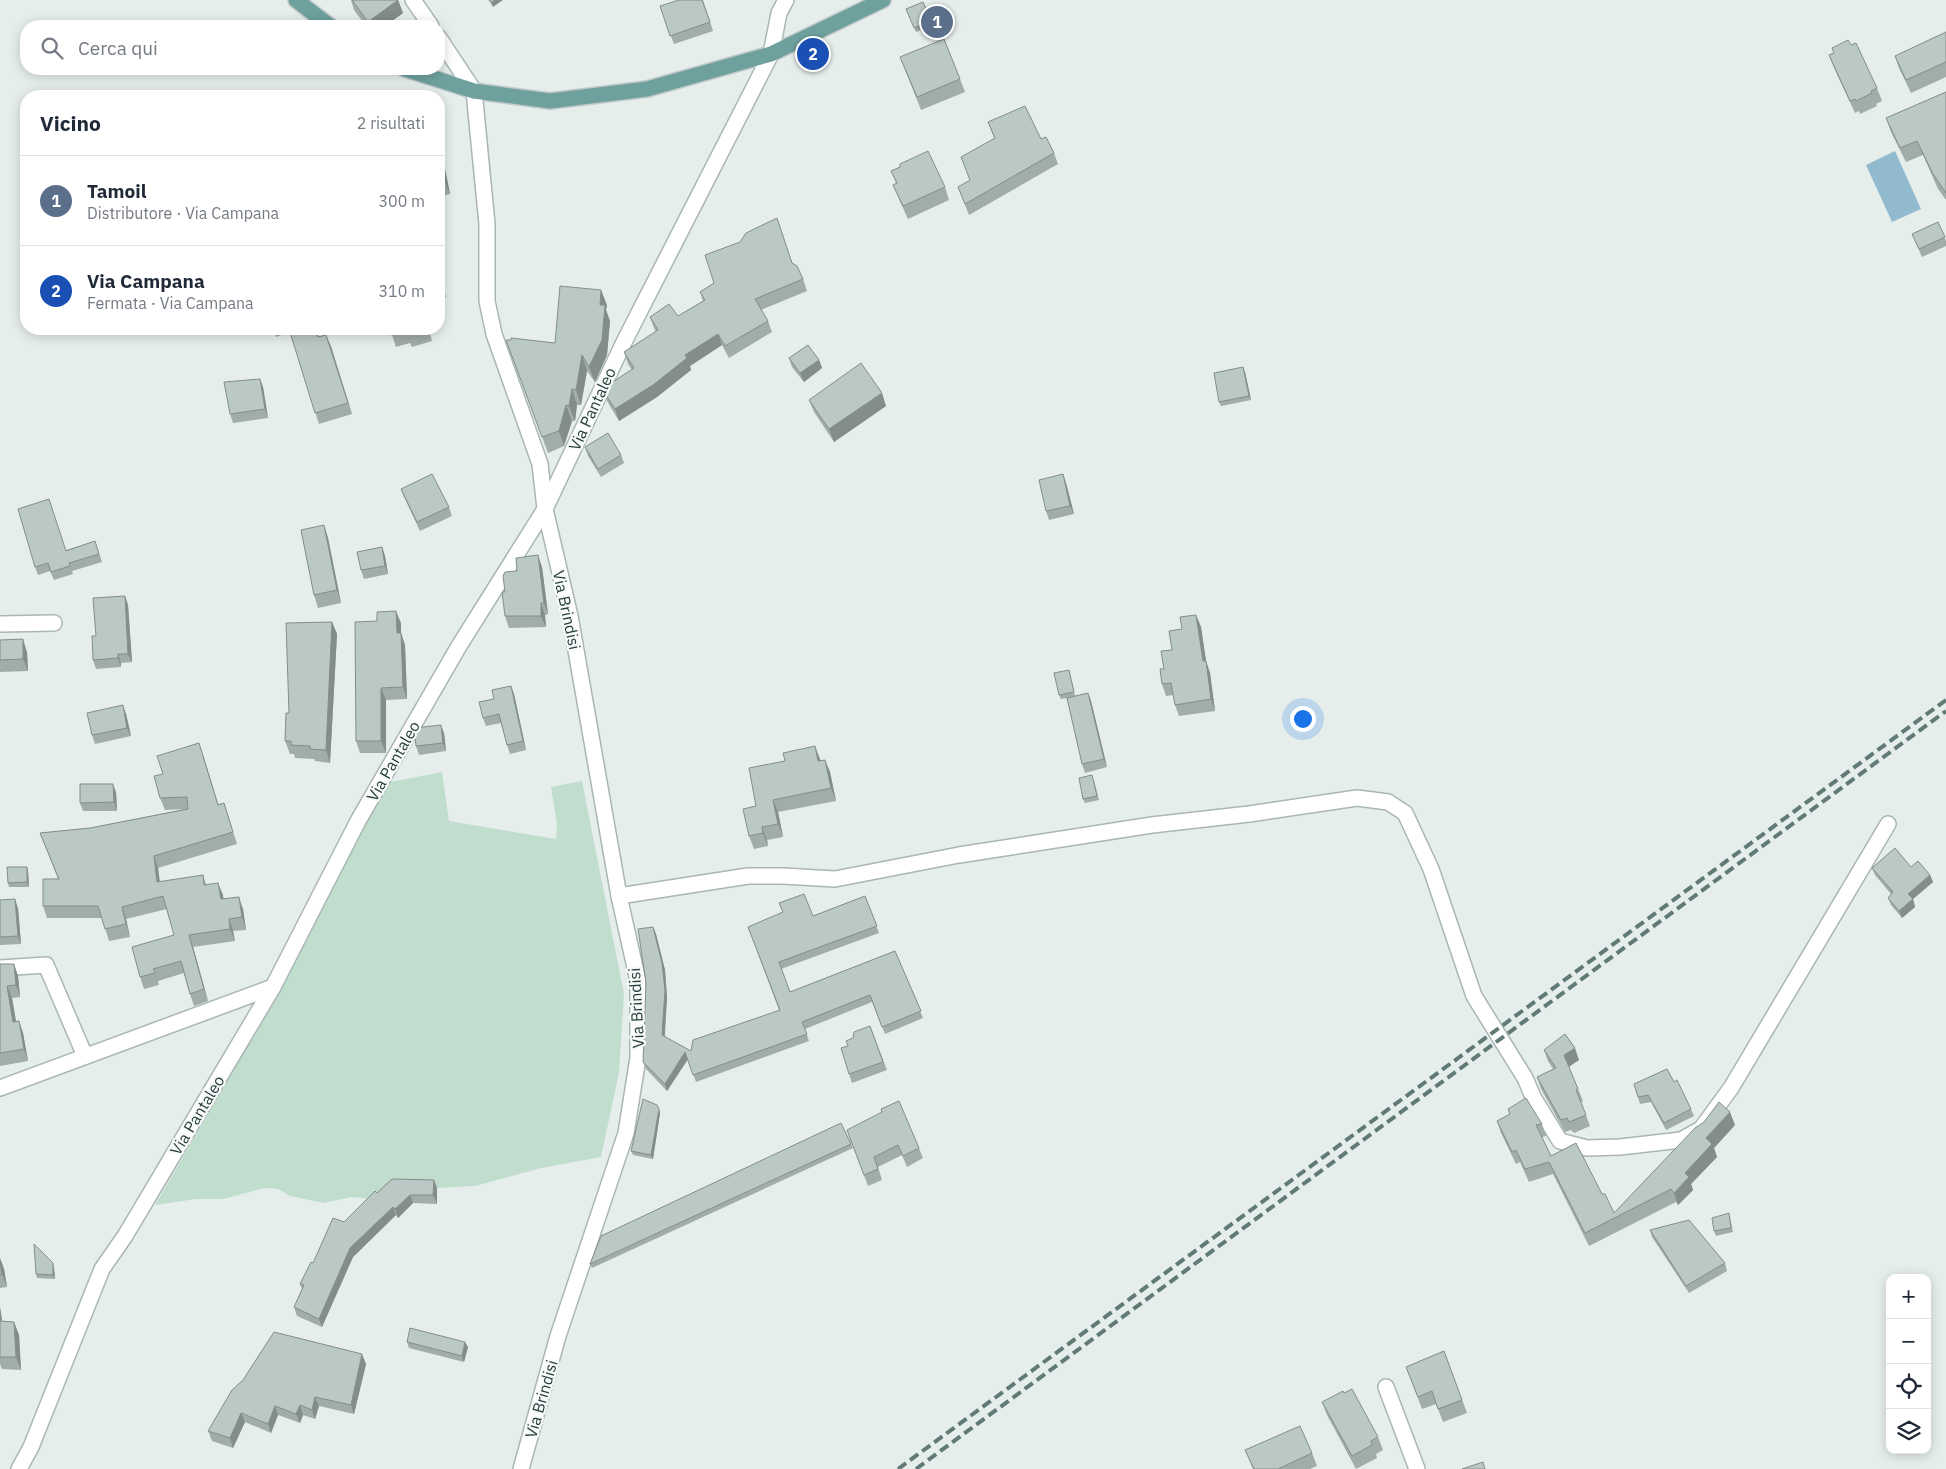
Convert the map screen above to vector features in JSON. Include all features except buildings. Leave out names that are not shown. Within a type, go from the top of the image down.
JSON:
[{"type":"main road","points":[[296,0],[322,20]]},
{"type":"main road","points":[[424,75],[474,91],[550,101],[647,89],[772,54],[883,0]]},
{"type":"street","points":[[413,0],[427,20]]},
{"type":"street","points":[[772,54],[776,21],[786,0]]},
{"type":"street","points":[[445,47],[474,91]]},
{"type":"street","name":"Via Pantaleo","points":[[19,1469],[31,1447],[102,1269],[125,1236],[273,987],[363,813],[459,646],[545,509],[624,342],[772,54]]},
{"type":"street","name":"Via Brindisi","points":[[474,91],[487,224],[487,301],[494,334],[540,464],[545,509],[570,616],[619,896],[638,981],[638,1058],[626,1132],[558,1336],[521,1469]]},
{"type":"street","points":[[0,624],[54,623]]},
{"type":"street","points":[[619,896],[748,876],[835,879],[960,855],[1152,825],[1249,814],[1357,798],[1388,802],[1405,813],[1431,870],[1474,996],[1525,1078],[1533,1097],[1560,1141],[1587,1148],[1620,1147],[1681,1140],[1701,1129],[1731,1088],[1888,824]]},
{"type":"street","points":[[0,968],[46,965],[85,1056]]},
{"type":"street","points":[[0,1088],[273,987]]},
{"type":"street","points":[[1386,1387],[1417,1469]]},
{"type":"green space","points":[[442,772],[449,821],[556,839],[557,825],[551,787],[582,781],[624,994],[619,1073],[601,1157],[541,1168],[475,1186],[437,1188],[382,1200],[351,1197],[324,1203],[290,1196],[278,1189],[264,1188],[223,1199],[196,1199],[155,1205],[214,1104],[385,783]]},
{"type":"water","points":[[1895,151],[1921,209],[1892,222],[1866,165]]},
{"type":"railway","points":[[898,1469],[1946,700]]},
{"type":"railway","points":[[916,1469],[1946,711]]},
{"type":"place","name":"Tamoil","points":[[937,22]]},
{"type":"place","name":"Via Campana","points":[[813,54]]}]
